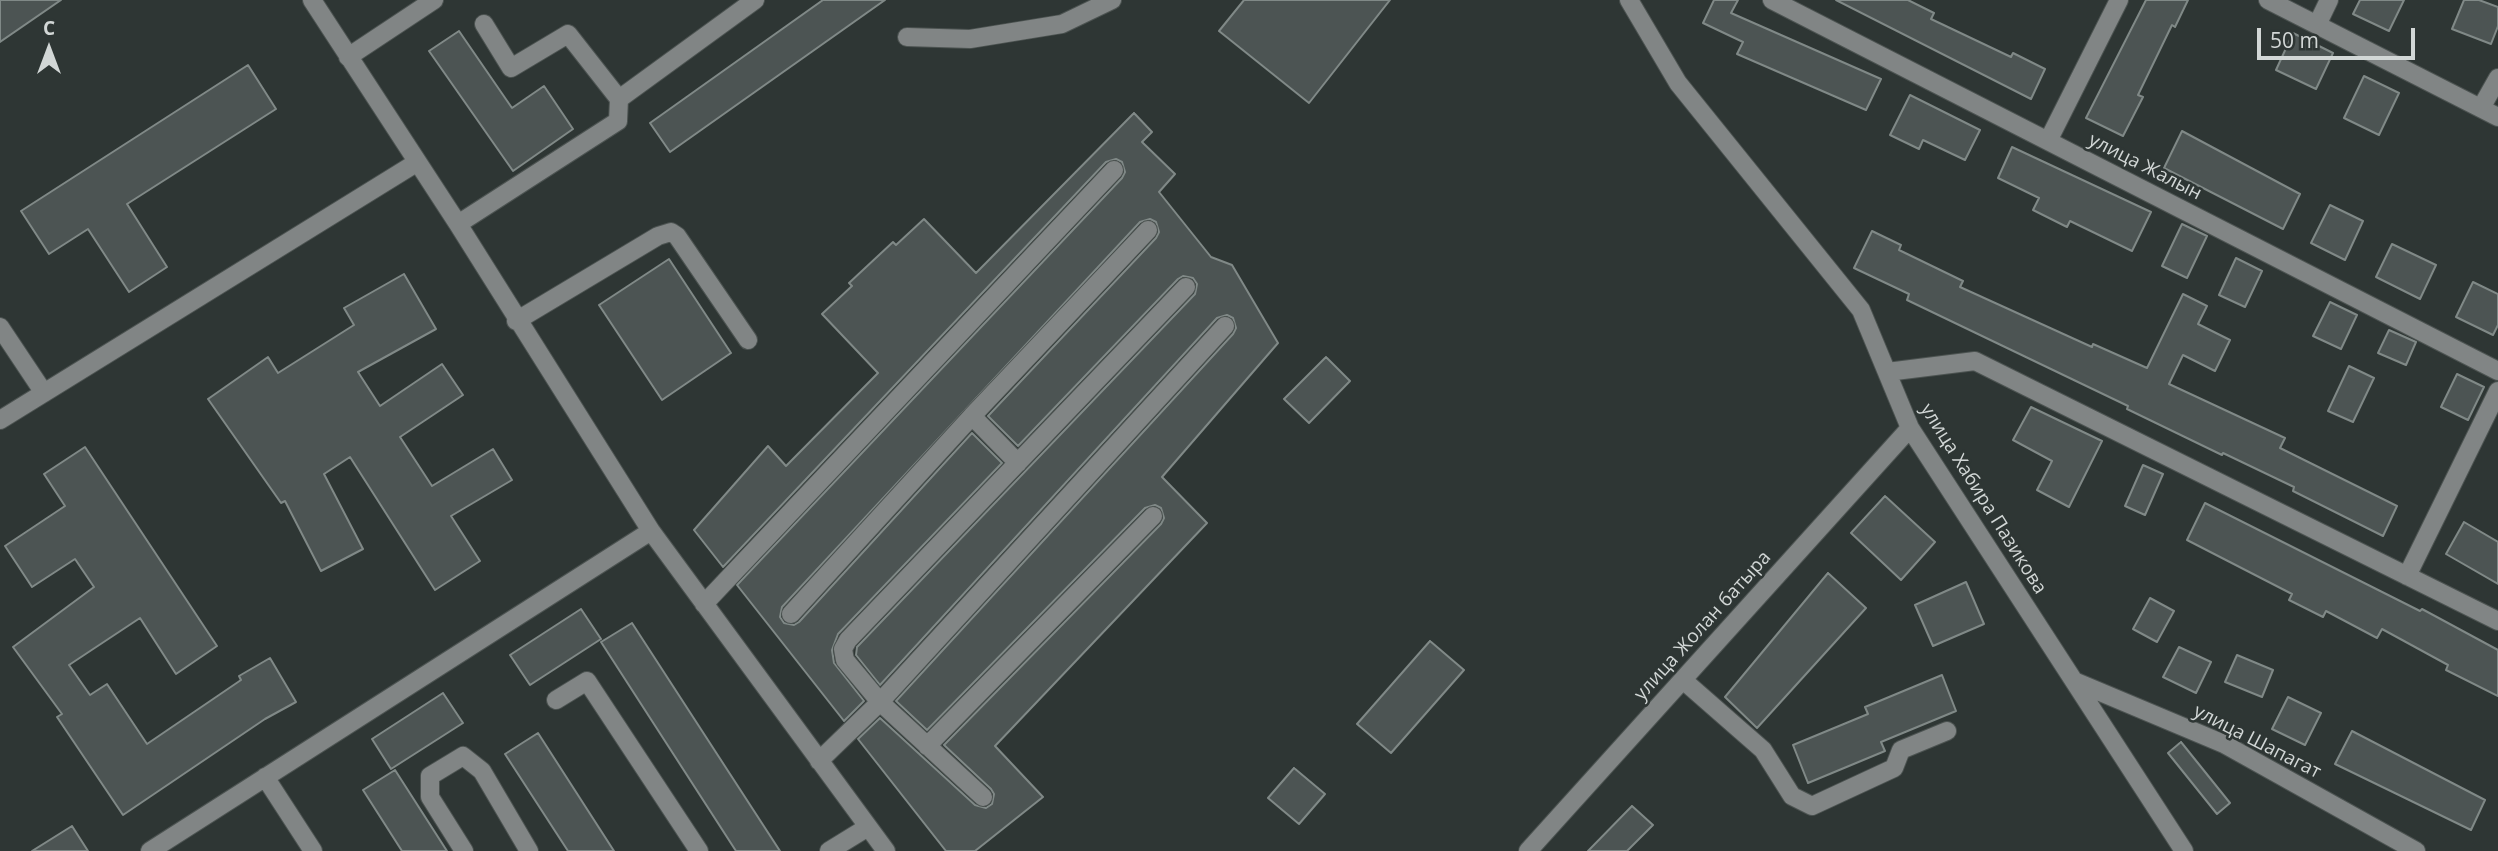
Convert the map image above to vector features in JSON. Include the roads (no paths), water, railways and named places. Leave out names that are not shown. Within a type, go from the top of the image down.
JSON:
[{"type":"street","points":[[312,0],[458,224],[516,321],[651,531],[886,851]]},
{"type":"street","points":[[348,57],[434,0]]},
{"type":"street","points":[[618,99],[755,0]]},
{"type":"street","points":[[907,37],[970,39],[1062,24],[1112,0]]},
{"type":"street","name":"улица Хабира Пазикова","points":[[1629,0],[1678,83],[1861,310],[1910,428],[2184,851]]},
{"type":"street","name":"улица Жалын","points":[[1772,0],[2498,371]]},
{"type":"street","points":[[2048,141],[2119,0]]},
{"type":"street","points":[[2267,0],[2498,117]]},
{"type":"street","points":[[2317,25],[2329,0]]},
{"type":"street","points":[[458,224],[618,121],[618,99],[568,34],[511,68],[484,24]]},
{"type":"street","points":[[2481,108],[2498,78]]},
{"type":"street","points":[[0,420],[416,163]]},
{"type":"street","points":[[704,604],[1114,170]]},
{"type":"street","points":[[791,614],[972,416],[1148,230]]},
{"type":"street","points":[[516,321],[658,236],[671,232],[677,236],[748,341]]},
{"type":"street","points":[[983,797],[880,702],[845,660],[843,649],[848,640],[1186,287]]},
{"type":"street","points":[[820,761],[880,702],[1225,326]]},
{"type":"street","points":[[0,327],[44,393]]},
{"type":"street","points":[[1886,372],[1975,361],[2498,621]]},
{"type":"street","points":[[2407,576],[2498,390]]},
{"type":"street","points":[[972,416],[1018,463]]},
{"type":"street","name":"улица Жолан батыра","points":[[1528,851],[1910,428]]},
{"type":"street","points":[[927,746],[1153,516]]},
{"type":"street","points":[[150,851],[651,531]]},
{"type":"street","points":[[1683,680],[1763,750],[1792,796],[1812,806],[1894,768],[1901,750],[1947,731]]},
{"type":"street","points":[[556,700],[587,681],[699,851]]},
{"type":"street","name":"улица Шапагат","points":[[2074,681],[2224,744],[2416,851]]},
{"type":"street","points":[[464,851],[430,797],[430,776],[464,756],[481,771],[529,851]]},
{"type":"street","points":[[265,777],[313,851]]},
{"type":"street","points":[[829,851],[868,827]]}]
